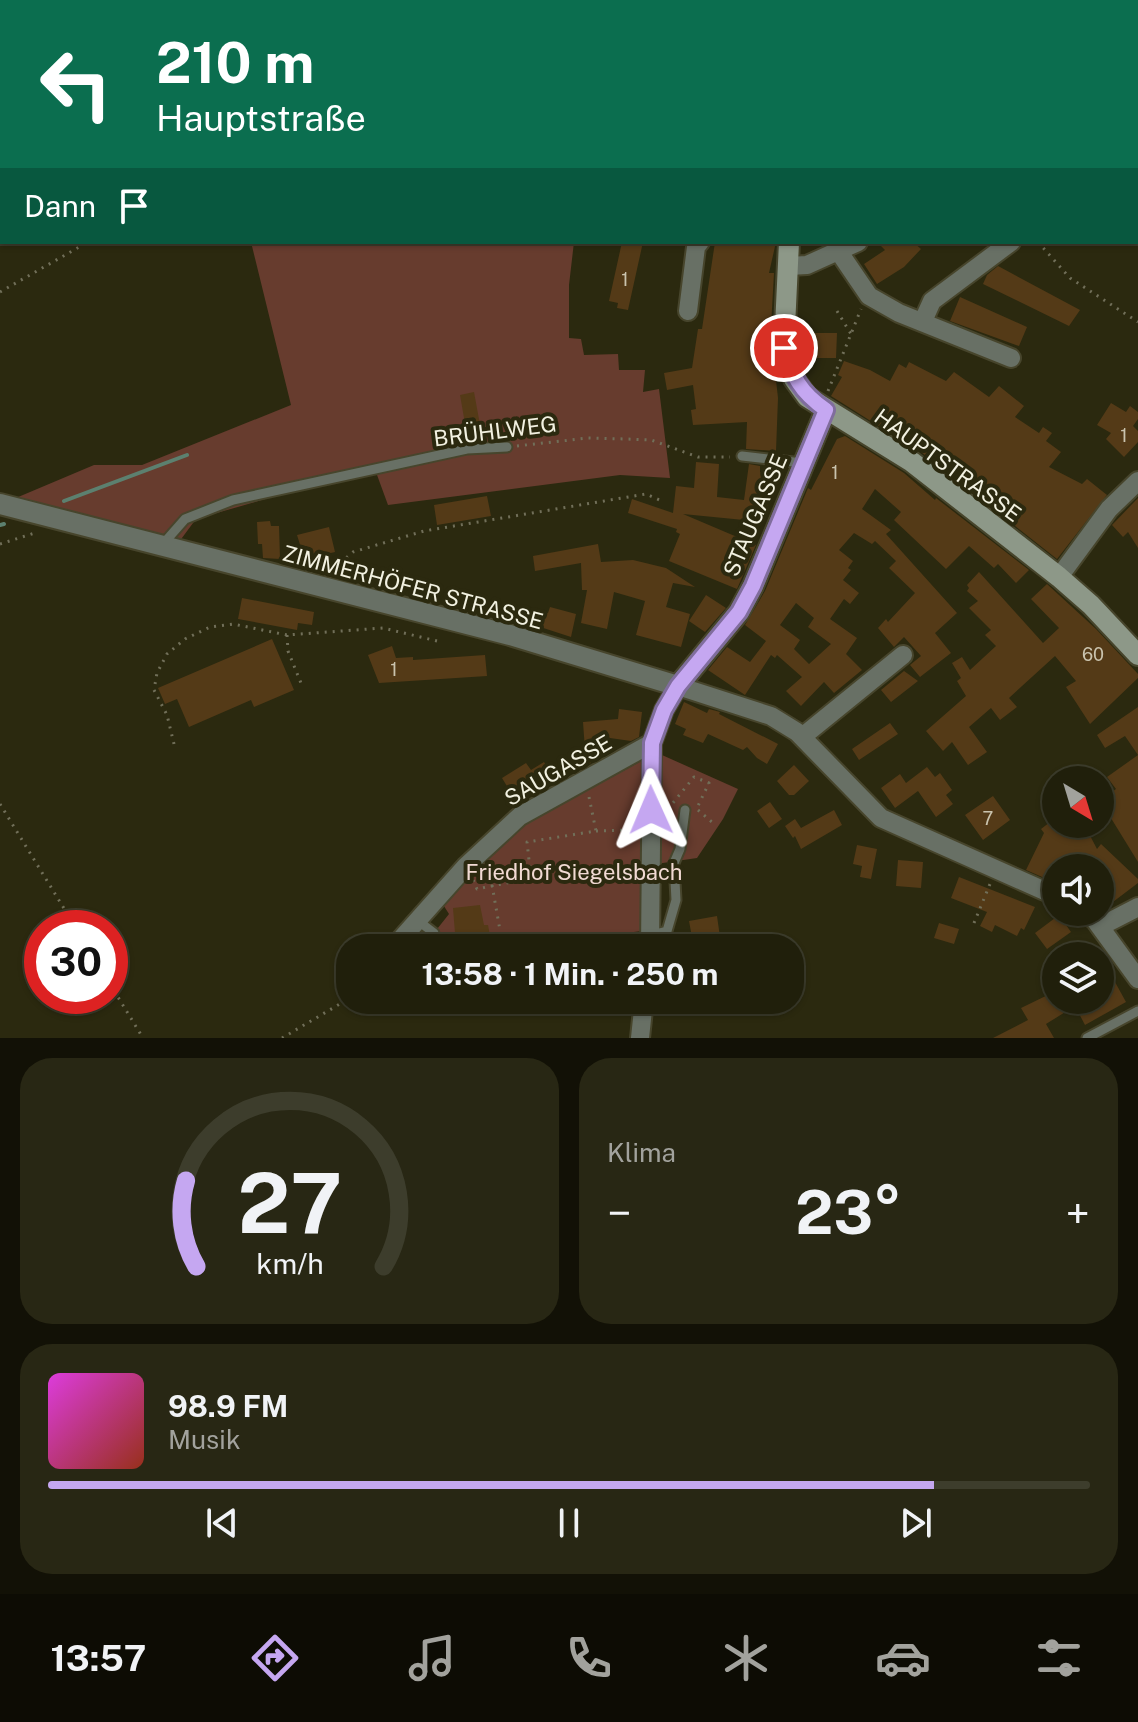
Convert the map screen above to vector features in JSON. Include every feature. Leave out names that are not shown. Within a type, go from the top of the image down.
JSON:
[{"type":"main road","name":"HAUPTSTRASSE","points":[[789,244],[784,348],[794,379],[807,397],[912,462],[1059,577],[1091,605],[1138,655]]},
{"type":"street","points":[[688,311],[698,244]]},
{"type":"street","points":[[789,266],[807,265],[854,244]]},
{"type":"street","points":[[923,321],[932,301],[1008,244]]},
{"type":"street","points":[[839,252],[869,296],[899,313],[1011,358]]},
{"type":"street","name":"STAUGASSE","points":[[650,934],[652,743],[664,710],[678,686],[739,612],[753,586],[823,408]]},
{"type":"street","points":[[1059,577],[1109,509],[1138,481]]},
{"type":"street","name":"ZIMMERHÖFER STRASSE","points":[[0,504],[510,635],[678,686]]},
{"type":"street","points":[[802,737],[903,655]]},
{"type":"street","points":[[678,686],[771,716],[802,737],[881,818],[1042,890]]},
{"type":"street","name":"SAUGASSE","points":[[405,934],[466,866],[520,816],[652,743]]},
{"type":"street","points":[[1114,919],[1138,907]]},
{"type":"street","points":[[1098,926],[1138,979]]},
{"type":"street","points":[[640,1038],[643,1014]]},
{"type":"lane","name":"BRÜHLWEG","points":[[161,546],[185,519],[233,500],[467,449],[507,447]]},
{"type":"lane","points":[[742,456],[802,463]]},
{"type":"lane","points":[[662,934],[672,921],[676,900],[674,863],[680,849],[685,810]]},
{"type":"lane","points":[[417,920],[434,933]]},
{"type":"lane","points":[[1087,1038],[1138,1011]]},
{"type":"path","points":[[0,292],[84,244]]},
{"type":"path","points":[[1040,244],[1070,278],[1138,322]]},
{"type":"path","points":[[823,408],[869,296]]},
{"type":"path","points":[[837,311],[851,334]]},
{"type":"path","name":"BRÜHLWEG","points":[[507,447],[588,438],[627,439],[651,440],[698,457],[742,456]]},
{"type":"path","points":[[323,588],[328,571],[353,552],[424,531],[646,494],[664,502]]},
{"type":"path","points":[[0,544],[41,531]]},
{"type":"path","points":[[174,744],[167,715],[154,690],[157,673],[167,654],[185,639],[210,627],[233,624],[287,635],[383,628],[437,641]]},
{"type":"path","points":[[287,635],[288,651],[303,688]]},
{"type":"path","points":[[668,809],[694,777],[709,783],[698,810]]},
{"type":"path","points":[[585,782],[596,831]]},
{"type":"path","points":[[0,804],[65,910]]},
{"type":"path","points":[[658,809],[698,810],[713,823]]},
{"type":"path","points":[[531,878],[527,842],[596,831],[630,830]]},
{"type":"path","points":[[466,866],[477,889],[601,868]]},
{"type":"path","points":[[974,923],[996,869]]},
{"type":"path","points":[[492,885],[501,934]]},
{"type":"path","points":[[282,1038],[336,1006]]},
{"type":"path","points":[[128,1013],[143,1038]]},
{"type":"green space","points":[[251,244],[574,244],[569,285],[569,338],[581,339],[584,355],[618,354],[619,370],[645,370],[643,392],[659,389],[670,478],[620,475],[388,505],[373,464],[314,485],[196,519],[176,546],[4,503],[94,465],[142,465],[291,405]]},
{"type":"green space","points":[[662,755],[738,789],[723,819],[697,858],[656,864]]},
{"type":"green space","name":"Friedhof Siegelsbach","points":[[645,759],[642,931],[617,934],[433,934],[449,914],[442,903],[525,824]]},
{"type":"building","points":[[622,244],[643,244],[628,310],[617,308],[618,303],[609,301]]},
{"type":"building","points":[[715,244],[776,244],[769,273],[774,273],[769,362],[774,362],[778,398],[776,451],[746,449],[747,422],[693,425],[691,410],[696,409],[693,385],[667,390],[664,373],[692,368],[698,329],[702,329]]},
{"type":"building","points":[[879,244],[915,244],[921,249],[904,267],[877,284],[864,264],[885,250]]},
{"type":"building","points":[[998,266],[1080,310],[1069,326],[983,284],[987,275]]},
{"type":"building","points":[[960,297],[1027,327],[1019,346],[950,321]]},
{"type":"building","points":[[809,333],[837,333],[836,358],[808,358]]},
{"type":"building","points":[[844,361],[890,381],[899,364],[906,368],[909,362],[946,381],[954,372],[989,397],[999,386],[1024,406],[1015,417],[1039,433],[1043,427],[1052,433],[1046,441],[1061,452],[1049,467],[1082,484],[1087,479],[1107,495],[1057,559],[888,426],[885,430],[831,396],[842,377],[838,375]]},
{"type":"building","points":[[474,392],[483,441],[468,441],[460,395]]},
{"type":"building","points":[[1111,403],[1126,412],[1130,406],[1138,412],[1133,426],[1138,431],[1138,442],[1124,457],[1106,439],[1111,433],[1097,425]]},
{"type":"building","points":[[845,436],[904,473],[1029,570],[1016,583],[998,564],[994,568],[969,546],[946,569],[894,520],[901,512],[875,489],[862,509],[891,530],[886,534],[957,613],[935,633],[951,653],[920,677],[910,665],[921,656],[904,637],[894,647],[878,628],[886,619],[888,622],[915,593],[889,568],[896,561],[875,541],[872,544],[854,533],[839,550],[853,561],[848,568],[851,570],[843,580],[859,593],[850,604],[844,599],[830,619],[857,638],[846,654],[862,670],[834,693],[824,682],[801,706],[786,691],[802,677],[777,655],[775,658],[771,655],[745,695],[708,670],[727,647],[750,662],[766,641],[745,625],[765,591],[808,488],[811,490],[837,439]],"holes":[[[796,603],[814,618],[808,627],[831,644],[809,664],[794,649],[800,640],[780,625]]]},
{"type":"building","points":[[696,462],[719,464],[717,497],[744,500],[749,464],[760,466],[760,472],[772,474],[765,522],[683,514],[756,545],[737,589],[669,561],[680,534],[676,532],[677,529],[628,513],[632,499],[673,513],[676,486],[694,488]]},
{"type":"building","points":[[487,496],[491,516],[437,525],[434,505]]},
{"type":"building","points":[[1138,498],[1138,548],[1128,532],[1123,537],[1112,525]]},
{"type":"building","points":[[270,521],[271,526],[279,526],[280,559],[263,558],[262,544],[258,544],[257,522]]},
{"type":"building","points":[[329,527],[335,552],[310,558],[307,546],[301,548],[297,535]]},
{"type":"building","points":[[598,544],[601,562],[633,560],[666,568],[695,587],[673,583],[666,607],[690,614],[681,647],[636,635],[645,601],[614,592],[607,629],[581,623],[587,590],[582,590],[581,563],[535,571],[533,556]]},
{"type":"building","points":[[979,572],[1043,643],[1059,628],[1031,599],[1047,584],[1096,629],[1138,674],[1138,678],[1090,724],[1066,687],[1076,681],[1055,656],[1009,698],[1017,707],[1000,720],[991,708],[969,727],[987,752],[968,765],[952,742],[943,751],[926,731],[966,696],[957,681],[961,678],[952,663],[962,657],[970,670],[996,646],[985,635],[991,630],[969,608],[978,601],[967,591],[967,585]]},
{"type":"building","points":[[706,595],[726,608],[705,632],[689,621]]},
{"type":"building","points":[[242,598],[314,612],[312,625],[298,623],[297,630],[238,619]]},
{"type":"building","points":[[550,607],[576,614],[571,637],[528,623],[532,609],[548,613]]},
{"type":"building","points":[[272,639],[294,690],[254,707],[251,700],[189,727],[177,699],[165,704],[158,688]]},
{"type":"building","points":[[392,646],[396,658],[413,657],[413,660],[485,655],[487,676],[379,683],[368,655]]},
{"type":"building","points":[[904,671],[918,681],[891,702],[881,690]]},
{"type":"building","points":[[684,702],[707,713],[709,709],[720,712],[778,744],[767,764],[747,747],[743,750],[708,734],[703,743],[683,735],[686,729],[675,724]]},
{"type":"building","points":[[1138,707],[1138,755],[1125,736],[1105,748],[1097,735]]},
{"type":"building","points":[[619,709],[642,712],[639,737],[631,741],[610,738],[611,747],[602,748],[603,756],[590,759],[591,763],[576,768],[574,751],[585,750],[583,722],[618,719]]},
{"type":"building","points":[[890,723],[898,734],[859,760],[852,749]]},
{"type":"building","points":[[1138,755],[1138,862],[1114,823],[1114,772]]},
{"type":"building","points":[[544,762],[552,775],[516,801],[502,778],[526,763],[531,770]]},
{"type":"building","points":[[794,765],[809,781],[794,795],[789,795],[777,781]]},
{"type":"building","points":[[927,767],[935,777],[940,773],[952,790],[946,795],[953,804],[936,817],[918,791],[895,808],[881,788],[900,774],[906,783]]},
{"type":"building","points":[[993,796],[1010,820],[983,840],[965,815]]},
{"type":"building","points":[[770,802],[782,819],[769,828],[757,811]]},
{"type":"building","points":[[834,810],[842,825],[801,849],[795,836],[793,838],[785,826],[795,819],[801,828]]},
{"type":"building","points":[[1042,837],[1091,838],[1097,849],[1101,844],[1112,854],[1042,854],[1042,877],[1026,870]]},
{"type":"building","points":[[857,845],[877,849],[871,879],[860,877],[862,866],[853,864]]},
{"type":"building","points":[[1114,856],[1138,879],[1138,883],[1114,901]]},
{"type":"building","points":[[898,860],[923,862],[921,888],[896,886]]},
{"type":"building","points":[[959,877],[1035,907],[1024,930],[1021,928],[1017,936],[995,925],[992,932],[980,926],[987,912],[951,898]]},
{"type":"building","points":[[480,905],[484,925],[488,925],[490,934],[451,934],[455,933],[453,908]]},
{"type":"building","points":[[717,916],[720,934],[691,934],[689,921]]},
{"type":"building","points":[[939,923],[959,929],[954,944],[934,938]]},
{"type":"building","points":[[1044,926],[1067,926],[1071,932],[1057,942],[1042,942],[1035,933]]},
{"type":"building","points":[[1114,983],[1126,1002],[1114,1009]]},
{"type":"building","points":[[1042,998],[1042,1014],[1062,1014],[1046,1024],[1054,1038],[993,1038],[1028,1020],[1021,1008]]},
{"type":"building","points":[[660,1014],[690,1015],[660,1016]]},
{"type":"building","points":[[1079,1014],[1105,1014],[1085,1025]]},
{"type":"waterway","points":[[64,501],[187,455]]},
{"type":"waterway","points":[[0,525],[4,524]]},
{"type":"route","points":[[651,810],[652,743],[664,710],[678,686],[739,612],[753,586],[826,410],[807,397],[794,379],[784,348]]}]
